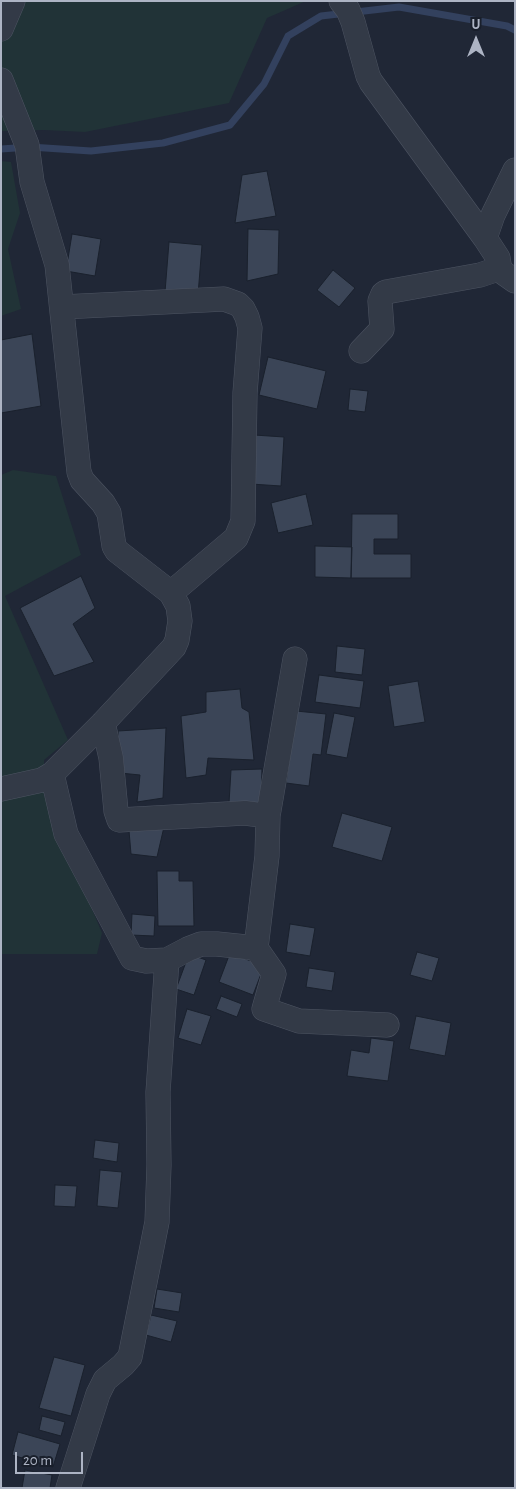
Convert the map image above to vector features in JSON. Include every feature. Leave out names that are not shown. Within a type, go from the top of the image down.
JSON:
[{"type":"street","points":[[1,29],[13,1]]},
{"type":"street","points":[[348,11],[371,82],[498,258],[496,274],[383,294],[380,301],[382,329],[361,351]]},
{"type":"street","points":[[1,80],[27,145],[32,182],[57,265],[78,472],[82,480],[103,503],[109,513],[114,546],[117,551],[171,593],[178,606],[180,621],[174,647],[103,724],[52,774],[42,780],[1,790]]},
{"type":"street","points":[[485,238],[493,215],[515,170]]},
{"type":"street","points":[[62,306],[224,299],[238,304],[247,317],[250,328],[246,393],[243,521],[236,538],[171,593]]},
{"type":"street","points":[[295,659],[268,816],[267,856],[256,948],[274,974],[264,1009],[299,1021],[387,1025]]},
{"type":"street","points":[[103,724],[111,758],[116,811],[119,820],[246,814],[268,816]]},
{"type":"street","points":[[52,774],[66,834],[132,958],[146,961],[167,960],[201,944],[256,948]]},
{"type":"street","points":[[68,1488],[98,1394],[105,1380],[130,1357],[157,1222],[159,1165],[158,1092],[167,960]]},
{"type":"shaded area","points":[[1,1],[306,1],[267,18],[229,103],[85,132],[44,130],[1,131]]},
{"type":"shaded area","points":[[1,161],[11,162],[20,213],[8,249],[21,309],[1,316]]},
{"type":"shaded area","points":[[13,470],[56,476],[81,555],[5,596],[68,740],[44,760],[44,795],[102,933],[97,954],[1,954],[1,475]]},
{"type":"building","points":[[267,171],[276,216],[235,223],[242,175]]},
{"type":"building","points":[[248,229],[279,230],[278,274],[247,281]]},
{"type":"building","points":[[72,234],[101,239],[95,276],[66,271]]},
{"type":"building","points":[[169,242],[202,245],[198,295],[165,292]]},
{"type":"building","points":[[333,270],[355,288],[339,307],[317,290]]},
{"type":"building","points":[[32,334],[41,406],[1,413],[1,340]]},
{"type":"building","points":[[268,357],[326,371],[317,409],[259,395]]},
{"type":"building","points":[[350,389],[368,391],[365,412],[348,410]]},
{"type":"building","points":[[254,435],[284,437],[281,486],[251,484]]},
{"type":"building","points":[[306,494],[313,525],[278,533],[271,503]]},
{"type":"building","points":[[352,514],[398,514],[398,539],[374,539],[374,554],[411,554],[411,578],[351,578]]},
{"type":"building","points":[[315,546],[352,547],[351,578],[315,577]]},
{"type":"building","points":[[81,576],[95,608],[73,624],[94,662],[54,676],[20,608]]},
{"type":"building","points":[[337,646],[365,649],[362,675],[335,672]]},
{"type":"building","points":[[319,675],[364,681],[360,708],[315,702]]},
{"type":"building","points":[[418,681],[425,722],[394,727],[388,686]]},
{"type":"building","points":[[240,689],[242,708],[249,712],[254,760],[208,758],[206,775],[186,778],[181,716],[206,712],[206,692]]},
{"type":"building","points":[[296,711],[326,714],[321,755],[313,754],[309,786],[286,783]]},
{"type":"building","points":[[334,713],[355,717],[347,758],[326,754]]},
{"type":"building","points":[[166,728],[163,798],[137,802],[140,775],[120,773],[118,731]]},
{"type":"building","points":[[262,769],[261,805],[229,803],[231,770]]},
{"type":"building","points":[[342,813],[392,827],[382,861],[332,847]]},
{"type":"building","points":[[128,819],[164,827],[157,857],[131,854]]},
{"type":"building","points":[[157,871],[179,871],[179,881],[193,881],[194,926],[158,926]]},
{"type":"building","points":[[132,914],[155,916],[154,936],[131,935]]},
{"type":"building","points":[[290,924],[315,928],[310,956],[286,952]]},
{"type":"building","points":[[417,952],[439,958],[432,981],[410,975]]},
{"type":"building","points":[[230,953],[264,966],[253,995],[219,982]]},
{"type":"building","points":[[189,954],[206,960],[194,995],[176,989]]},
{"type":"building","points":[[309,968],[335,972],[332,991],[306,987]]},
{"type":"building","points":[[221,996],[242,1004],[237,1017],[216,1009]]},
{"type":"building","points":[[187,1009],[211,1016],[201,1045],[178,1038]]},
{"type":"building","points":[[416,1016],[451,1023],[445,1056],[409,1049]]},
{"type":"building","points":[[371,1038],[394,1041],[388,1081],[347,1076],[351,1050],[369,1053]]},
{"type":"building","points":[[95,1140],[119,1143],[117,1162],[93,1158]]},
{"type":"building","points":[[100,1170],[122,1172],[118,1208],[97,1206]]},
{"type":"building","points":[[55,1185],[77,1186],[75,1207],[54,1206]]},
{"type":"building","points":[[157,1289],[182,1293],[179,1312],[154,1308]]},
{"type":"building","points":[[151,1315],[177,1321],[171,1342],[146,1335]]},
{"type":"building","points":[[54,1357],[85,1365],[71,1416],[39,1408]]},
{"type":"building","points":[[42,1416],[65,1422],[61,1436],[39,1430]]},
{"type":"building","points":[[18,1432],[60,1444],[53,1467],[12,1455]]},
{"type":"building","points":[[25,1470],[52,1475],[50,1488],[22,1488]]},
{"type":"waterway","points":[[1,149],[30,147],[91,151],[163,143],[230,125],[264,84],[288,36],[321,16],[399,7],[507,26],[515,30]]}]
